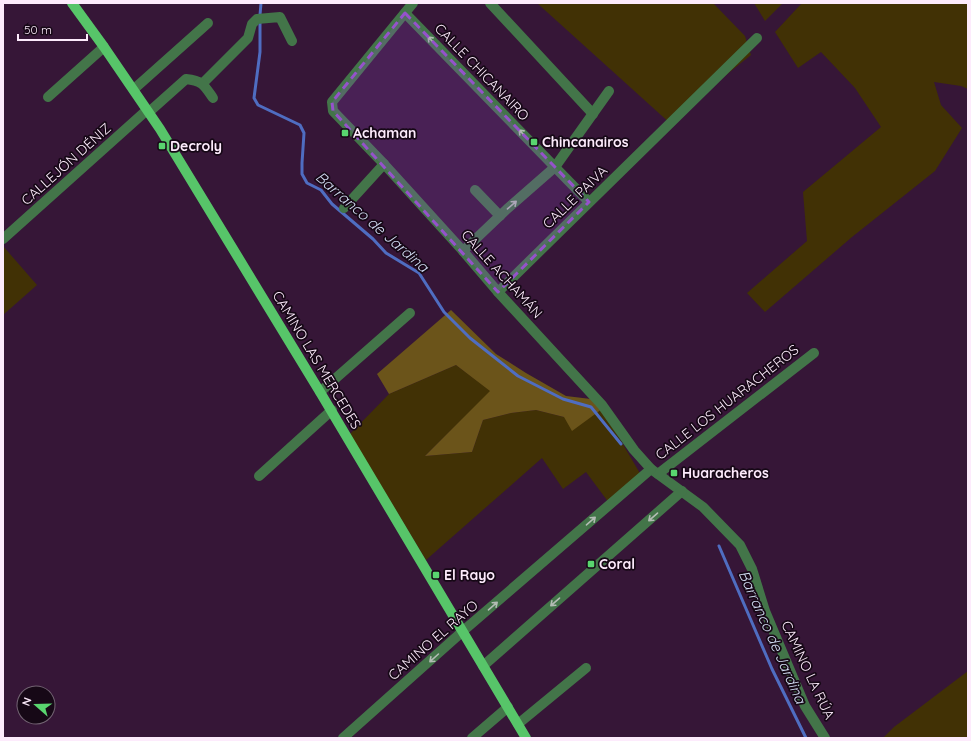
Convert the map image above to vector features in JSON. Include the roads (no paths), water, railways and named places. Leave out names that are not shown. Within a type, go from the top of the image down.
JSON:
[{"type":"main road","name":"CAMINO LAS MERCEDES","points":[[72,3],[134,89],[148,111],[332,410],[526,738]]},
{"type":"street","points":[[405,14],[413,3]]},
{"type":"street","points":[[490,3],[593,114]]},
{"type":"street","name":"CALLE ACHAMÁN","points":[[405,14],[332,102],[333,111],[384,164],[602,406],[634,450],[654,471]]},
{"type":"street","name":"CALLE CHICANAIRO","points":[[405,14],[589,202]]},
{"type":"street","points":[[213,98],[203,83],[248,38],[252,24],[261,19],[280,17],[292,41]]},
{"type":"street","points":[[134,89],[208,23]]},
{"type":"street","name":"CALLE PAIVA","points":[[498,292],[757,38]]},
{"type":"street","points":[[48,97],[104,47]]},
{"type":"street","name":"CALLEJÓN DÉNIZ","points":[[3,239],[148,111],[186,80],[193,80],[203,83]]},
{"type":"street","points":[[463,251],[555,167],[609,91]]},
{"type":"street","points":[[344,208],[384,164]]},
{"type":"street","points":[[475,190],[500,216]]},
{"type":"street","points":[[320,392],[410,313]]},
{"type":"street","name":"CALLE LOS HUARACHEROS","points":[[654,471],[814,353]]},
{"type":"street","points":[[259,476],[332,410]]},
{"type":"street","name":"CAMINO LA RÚA","points":[[654,471],[703,507],[740,545],[752,569],[765,611],[805,706],[825,738]]},
{"type":"street","name":"CAMINO EL RAYO","points":[[343,738],[463,631],[654,471]]},
{"type":"street","points":[[484,666],[682,491]]},
{"type":"street","points":[[518,724],[586,668]]},
{"type":"street","points":[[472,738],[508,707]]},
{"type":"waterway","name":"Barranco de Jardina","points":[[260,15],[261,3]]},
{"type":"waterway","name":"Barranco de Jardina","points":[[260,21],[260,52],[254,98],[258,105],[300,125],[304,133],[302,174],[307,183],[321,190],[332,204],[373,239],[386,253],[419,273],[444,312],[470,338],[518,376],[563,399],[591,407],[621,444]]},
{"type":"waterway","name":"Barranco de Jardina","points":[[719,546],[772,669],[806,738]]},
{"type":"place","name":"Achaman","points":[[345,133]]},
{"type":"place","name":"Chincanairos","points":[[534,142]]},
{"type":"place","name":"Decroly","points":[[162,146]]},
{"type":"place","name":"Huaracheros","points":[[674,473]]},
{"type":"place","name":"Coral","points":[[591,564]]},
{"type":"place","name":"El Rayo","points":[[436,575]]}]
